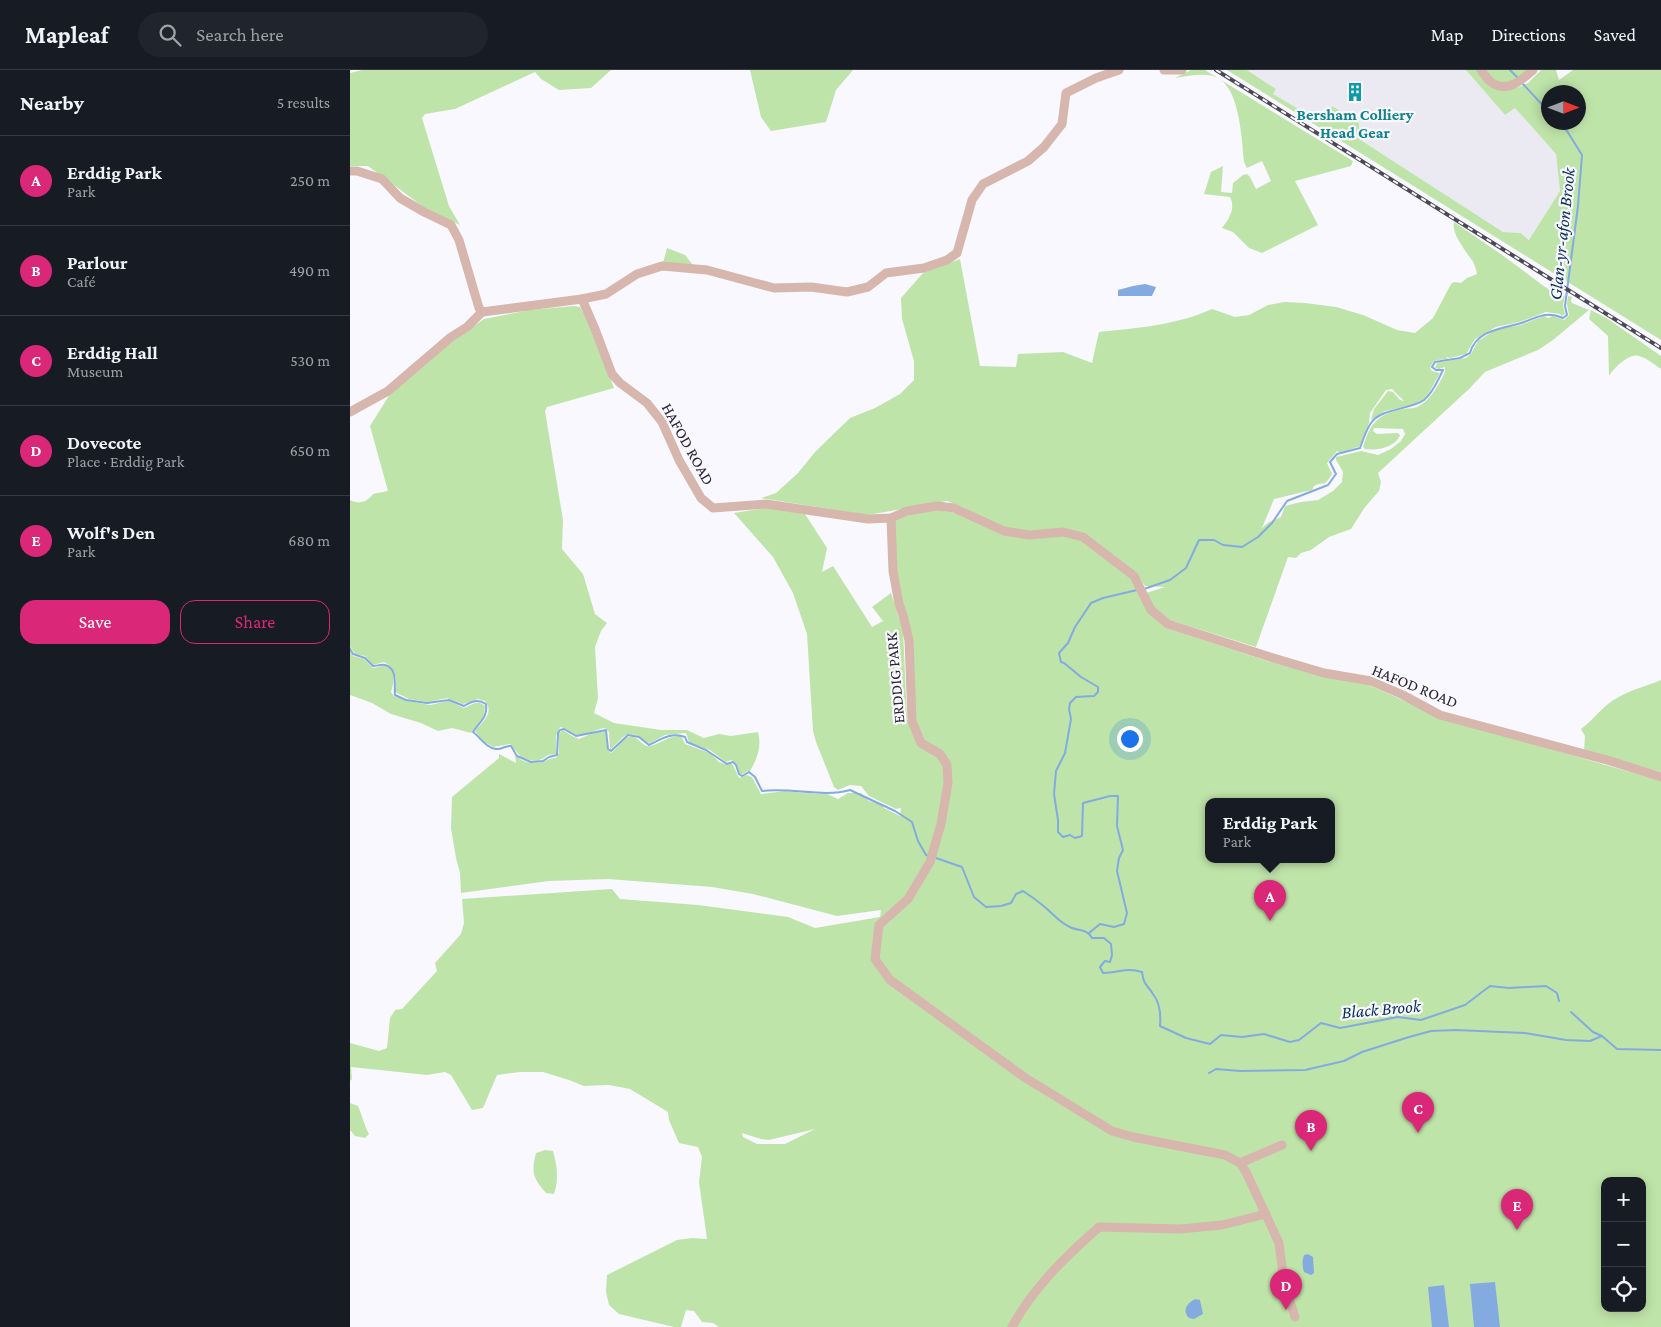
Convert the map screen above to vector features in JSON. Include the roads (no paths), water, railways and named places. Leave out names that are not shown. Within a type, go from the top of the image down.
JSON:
[{"type":"street","points":[[350,412],[388,391],[451,337],[467,327],[482,312],[582,299],[606,294],[637,274],[662,266],[707,270],[774,288],[811,287],[847,292],[868,287],[886,273],[924,268],[948,260],[957,254],[972,200],[983,184],[1028,161],[1044,147],[1062,124],[1066,93],[1096,78],[1119,70]]},
{"type":"street","points":[[1164,70],[1182,70]]},
{"type":"street","points":[[1481,70],[1492,83],[1505,86],[1520,81],[1533,70]]},
{"type":"street","points":[[350,171],[357,171],[382,179],[400,198],[450,225],[459,240],[479,308],[482,312]]},
{"type":"street","name":"HAFOD ROAD","points":[[582,299],[612,374],[620,383],[647,403],[662,422],[679,460],[701,498],[713,508],[766,504],[868,518],[891,518],[907,511],[937,506],[954,508],[1004,530],[1030,535],[1063,532],[1083,538],[1134,576],[1151,610],[1168,624],[1279,660],[1372,682],[1403,694],[1440,715],[1606,760],[1661,777]]},
{"type":"street","name":"ERDDIG PARK","points":[[891,518],[893,571],[899,604],[909,640],[912,722],[921,743],[940,754],[946,766],[948,783],[941,824],[931,856],[908,899],[879,925],[875,959],[890,980],[1024,1077],[1112,1131],[1140,1139],[1225,1155],[1240,1163]]},
{"type":"street","points":[[1282,1145],[1240,1163],[1279,1243],[1284,1282],[1295,1317]]},
{"type":"street","points":[[1012,1327],[1018,1315],[1040,1286],[1072,1250],[1099,1227],[1180,1229],[1222,1225],[1266,1214]]},
{"type":"water","points":[[1145,284],[1156,287],[1152,296],[1118,296],[1118,290]]},
{"type":"water","points":[[1308,1254],[1313,1257],[1314,1273],[1311,1275],[1304,1272],[1303,1268],[1304,1255]]},
{"type":"water","points":[[1495,1282],[1500,1327],[1474,1327],[1470,1284]]},
{"type":"water","points":[[1444,1285],[1449,1327],[1432,1327],[1428,1287]]},
{"type":"water","points":[[1195,1299],[1200,1300],[1203,1314],[1194,1319],[1189,1318],[1185,1310],[1187,1305]]},
{"type":"waterway","name":"Glan-yr-afon Brook","points":[[1510,70],[1519,79]]},
{"type":"waterway","name":"Glan-yr-afon Brook","points":[[1522,83],[1541,103]]},
{"type":"waterway","name":"Glan-yr-afon Brook","points":[[1144,589],[1170,580],[1186,568],[1199,540],[1214,540],[1223,545],[1242,547],[1258,537],[1272,523],[1287,501],[1328,485],[1336,474],[1330,462],[1337,454],[1360,448],[1371,423],[1376,418],[1382,414],[1418,403],[1430,394],[1443,370],[1436,370],[1432,367],[1435,362],[1460,358],[1470,353],[1477,340],[1489,332],[1540,316],[1550,315],[1563,318],[1567,315],[1565,306],[1578,206],[1582,155],[1566,130]]},
{"type":"waterway","name":"Glan-yr-afon Brook","points":[[1089,933],[1100,924],[1114,927],[1124,924],[1127,913],[1117,871],[1119,858],[1123,850],[1117,826],[1118,796],[1110,796],[1083,803],[1082,836],[1075,838],[1070,835],[1063,837],[1058,832],[1054,794],[1056,771],[1065,753],[1071,719],[1070,703],[1076,697],[1094,696],[1098,692],[1098,687],[1061,662],[1059,653],[1068,643],[1075,627],[1091,603],[1103,598],[1137,590]]},
{"type":"waterway","name":"Black Brook","points":[[350,649],[353,654],[365,658],[373,666],[384,665],[389,667],[394,673],[395,695],[406,700],[427,703],[449,700],[464,706],[475,701],[486,704],[486,713],[473,732],[489,747],[498,749],[511,746],[517,756],[531,762],[543,761],[557,755],[558,733],[564,729],[576,736],[606,730],[608,749],[611,751],[628,735],[639,737],[649,745],[667,737],[676,735],[685,737],[687,742],[706,750],[727,764],[733,762],[742,776],[749,772],[755,777],[762,791],[785,790],[829,793],[850,790],[895,811],[912,822],[918,841],[926,855],[929,856]]},
{"type":"waterway","name":"Black Brook","points":[[936,858],[962,867],[974,897],[986,907],[1011,903],[1016,894],[1023,891],[1038,901],[1061,922],[1086,932],[1092,938],[1104,938],[1111,944],[1112,955],[1110,962],[1105,961],[1100,967],[1103,973],[1127,970],[1142,972],[1145,982],[1159,1005],[1160,1026],[1186,1038],[1210,1044],[1221,1035],[1242,1037],[1264,1034],[1290,1042],[1299,1040],[1321,1023],[1340,1028],[1398,1017],[1421,1020],[1465,1005],[1490,986],[1509,988],[1546,986],[1557,993],[1559,1001]]},
{"type":"waterway","name":"Black Brook","points":[[1571,1012],[1593,1032],[1602,1036],[1617,1049],[1661,1050]]},
{"type":"waterway","points":[[1209,1073],[1216,1069],[1240,1071],[1305,1070],[1344,1061],[1362,1052],[1431,1031],[1456,1030],[1525,1033],[1566,1040],[1590,1041],[1602,1036]]},
{"type":"railway","points":[[1216,70],[1661,348]]},
{"type":"place","name":"Bersham Colliery Head Gear","points":[[1355,92]]},
{"type":"place","name":"Erddig Park","points":[[1270,921]]},
{"type":"place","name":"Erddig Hall","points":[[1418,1133]]},
{"type":"place","name":"Parlour","points":[[1311,1151]]},
{"type":"place","name":"Wolf's Den","points":[[1517,1230]]},
{"type":"place","name":"Dovecote","points":[[1286,1310]]}]
